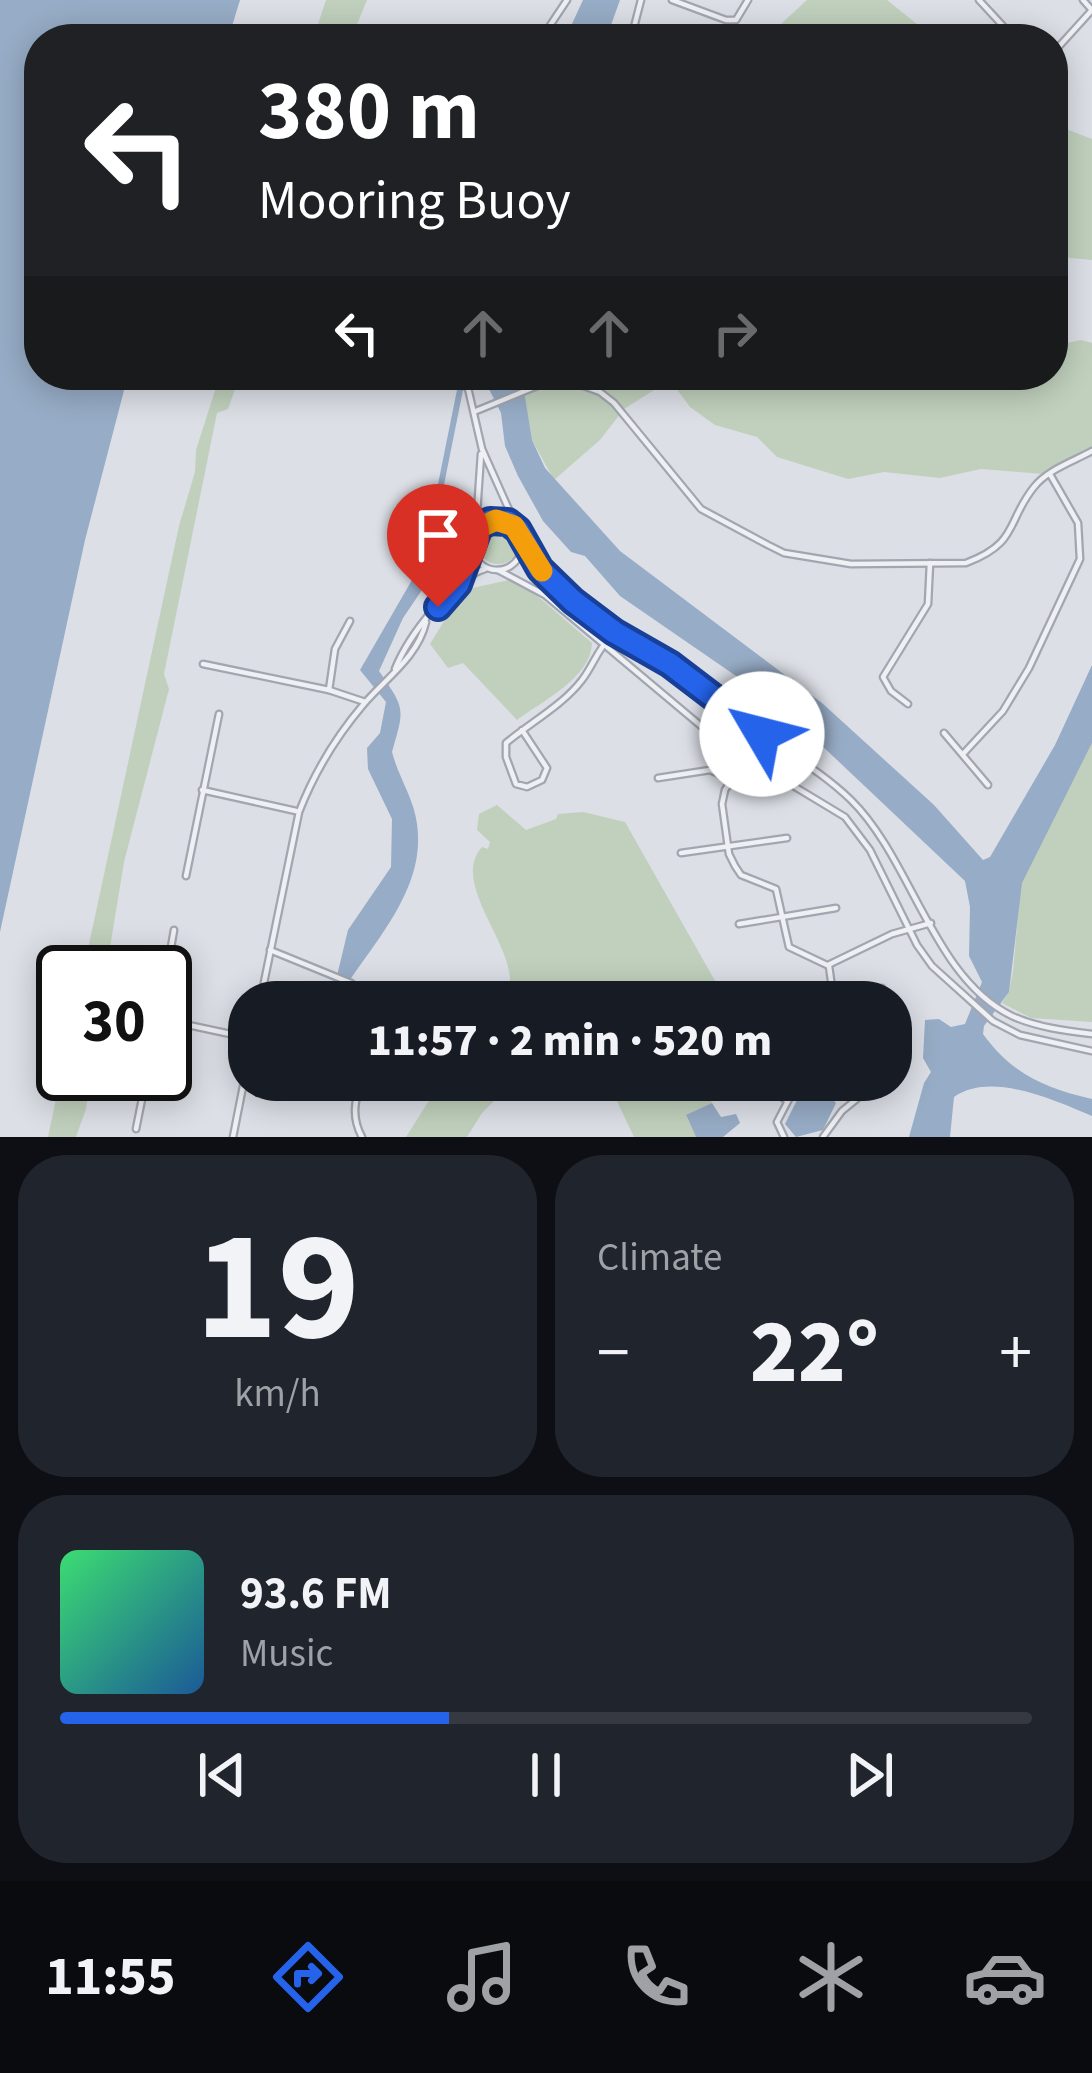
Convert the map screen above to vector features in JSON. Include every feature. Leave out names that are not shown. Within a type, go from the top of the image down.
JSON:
[{"type":"street","points":[[672,0],[726,20],[736,20],[748,0]]},
{"type":"street","points":[[979,0],[1001,24]]},
{"type":"street","points":[[1068,36],[1092,10],[1083,0]]},
{"type":"street","points":[[458,584],[476,532],[482,449],[470,390]]},
{"type":"street","points":[[476,411],[524,390]]},
{"type":"street","points":[[595,390],[614,403],[701,509],[784,553],[851,564],[966,562],[982,556],[1010,536],[1034,486],[1092,451]]},
{"type":"street","points":[[482,449],[519,532],[550,580],[614,632],[670,664],[833,784],[866,815],[951,960],[974,987],[1000,1010],[1027,1021],[1092,1034]]},
{"type":"street","points":[[964,753],[1003,711],[1029,668],[1080,559],[1078,523],[1051,474]]},
{"type":"street","points":[[476,532],[496,520],[508,522],[519,532],[518,558],[498,570]]},
{"type":"street","points":[[472,541],[476,559],[538,590],[718,741],[853,826],[870,850],[906,930],[932,966],[993,1022],[1020,1035],[1092,1052]]},
{"type":"street","points":[[908,704],[891,691],[883,677],[928,604],[930,563]]},
{"type":"street","points":[[392,674],[404,644],[458,584],[488,568]]},
{"type":"street","points":[[329,690],[335,650],[350,621]]},
{"type":"street","points":[[264,981],[299,812],[318,767],[365,702],[419,645],[427,622]]},
{"type":"street","points":[[522,730],[547,768],[542,780],[527,788],[516,784],[506,743],[522,730],[573,689],[614,632]]},
{"type":"street","points":[[203,664],[365,702]]},
{"type":"street","points":[[186,876],[219,714]]},
{"type":"street","points":[[760,733],[731,779],[722,804],[728,845],[741,875],[776,889],[790,947],[828,964],[931,923]]},
{"type":"street","points":[[944,733],[988,785]]},
{"type":"street","points":[[658,778],[710,770],[731,779]]},
{"type":"street","points":[[202,790],[299,812]]},
{"type":"street","points":[[682,853],[787,838]]},
{"type":"street","points":[[739,925],[836,908]]},
{"type":"street","points":[[171,945],[174,930]]},
{"type":"street","points":[[270,950],[347,981]]},
{"type":"street","points":[[828,964],[831,981]]},
{"type":"street","points":[[192,1026],[228,1034]]},
{"type":"street","points":[[136,1129],[142,1101]]},
{"type":"street","points":[[233,1137],[240,1101]]},
{"type":"street","points":[[355,1101],[355,1120],[362,1137]]},
{"type":"street","points":[[784,1137],[777,1122],[786,1101]]},
{"type":"street","points":[[826,1136],[854,1101]]},
{"type":"green space","points":[[326,0],[367,0],[357,24],[318,24]]},
{"type":"green space","points":[[807,0],[887,0],[917,24],[781,24]]},
{"type":"green space","points":[[1068,130],[1092,139],[1092,260],[1070,258]]},
{"type":"green space","points":[[1068,343],[1092,343],[1092,448],[1043,474],[981,469],[940,478],[884,472],[848,479],[777,457],[757,437],[715,425],[690,407],[677,390],[1068,390]]},
{"type":"green space","points":[[215,390],[235,390],[228,409],[217,413],[164,674],[169,689],[124,862],[110,945],[89,945],[179,526],[195,472],[196,450]]},
{"type":"green space","points":[[535,390],[654,390],[624,409],[600,440],[554,480],[532,440],[524,395]]},
{"type":"green space","points":[[498,522],[513,528],[519,543],[513,558],[498,564],[483,558],[477,543],[483,528]]},
{"type":"green space","points":[[509,580],[534,593],[592,643],[590,656],[574,678],[517,720],[463,663],[448,668],[430,644],[463,590]]},
{"type":"green space","points":[[1092,743],[1092,1022],[1031,1018],[1002,1003],[1013,971],[1021,883]]},
{"type":"green space","points":[[497,805],[526,830],[558,814],[583,812],[625,822],[715,981],[509,981],[501,946],[474,883],[474,864],[490,842],[477,830],[479,814]]},
{"type":"green space","points":[[56,1101],[87,1101],[76,1137],[48,1137]]},
{"type":"green space","points":[[429,1101],[494,1101],[467,1137],[406,1137]]},
{"type":"green space","points":[[617,1101],[711,1101],[686,1116],[696,1137],[634,1137]]},
{"type":"water","points":[[0,0],[240,0],[233,24],[24,24],[24,390],[124,390],[85,540],[0,932]]},
{"type":"water","points":[[583,0],[620,0],[611,24],[572,24]]},
{"type":"water","points":[[490,390],[522,390],[532,440],[545,468],[620,551],[822,703],[934,805],[983,860],[990,857],[1055,745],[1092,665],[1092,743],[1022,883],[1009,992],[983,1034],[1031,1077],[1092,1099],[1092,1116],[1023,1091],[986,1087],[954,1097],[950,1137],[909,1137],[931,1072],[923,1058],[925,1020],[939,1019],[951,1027],[965,1024],[982,982],[969,956],[970,907],[965,881],[781,707],[620,596],[585,556],[571,552],[543,521],[518,476],[505,446],[501,413]]},
{"type":"water","points":[[427,554],[433,560],[426,571],[426,584],[403,618],[379,671],[400,709],[392,752],[417,824],[413,873],[392,919],[350,981],[336,981],[348,930],[391,867],[392,819],[368,769],[367,748],[380,733],[386,702],[360,670]]},
{"type":"water","points":[[796,1101],[836,1103],[823,1130],[796,1137],[785,1124]]},
{"type":"water","points":[[712,1103],[721,1117],[736,1114],[740,1123],[723,1137],[696,1137],[686,1115]]},
{"type":"waterway","points":[[427,554],[460,390]]},
{"type":"slow traffic","points":[[479,528],[496,520],[514,526],[542,571]]},
{"type":"route","points":[[438,607],[458,584],[479,527],[490,521],[508,522],[518,530],[540,569],[573,601],[614,632],[670,664],[762,734]]}]
